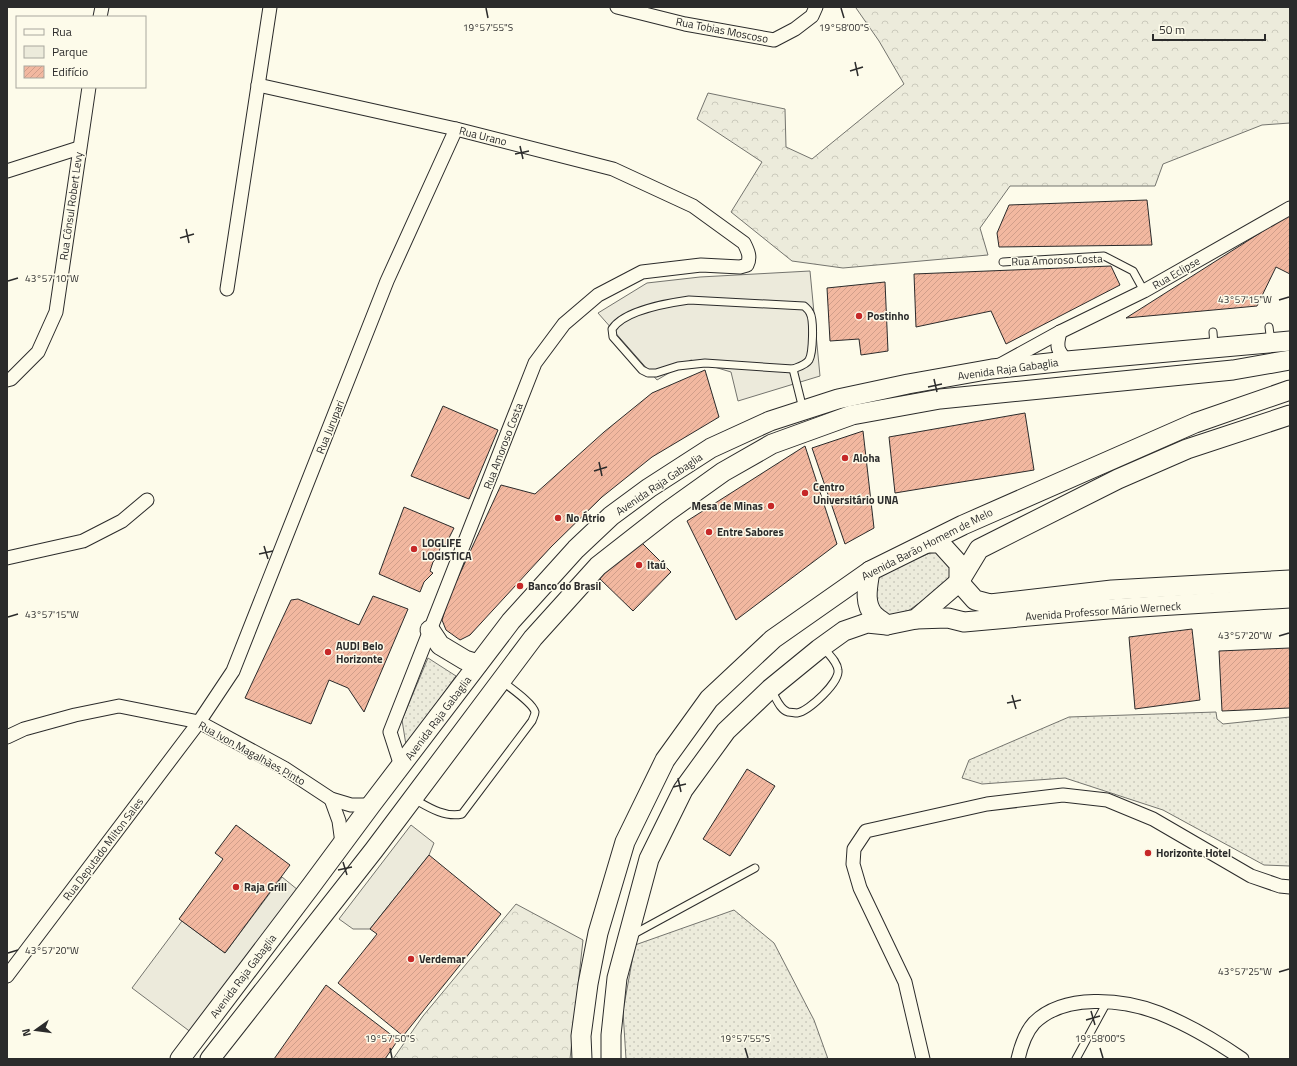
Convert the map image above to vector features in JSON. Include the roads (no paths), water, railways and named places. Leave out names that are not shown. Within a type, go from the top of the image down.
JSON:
[{"type":"main road","name":"Avenida Raja Gabaglia","points":[[180,1059],[370,805],[511,621],[576,549],[611,516],[649,488],[711,448],[770,421],[838,399],[908,384],[992,369],[1067,361],[1214,340],[1270,335],[1290,341]]},
{"type":"main road","name":"Avenida Raja Gabaglia","points":[[210,1059],[322,918],[534,638],[598,566],[667,512],[723,472],[772,444],[852,415],[940,399],[1233,370],[1290,360]]},
{"type":"main road","name":"Avenida Barão Homem de Melo","points":[[582,1059],[581,1036],[588,984],[598,934],[625,842],[665,760],[709,699],[772,639],[870,571],[981,517],[1195,423],[1290,390]]},
{"type":"main road","points":[[611,1059],[611,1035],[617,978],[650,859],[683,790],[726,731],[770,689],[823,646],[844,632],[867,623],[887,625],[916,619],[959,582],[979,549],[1118,479],[1187,449],[1290,415]]},
{"type":"main road","points":[[928,543],[940,543],[959,564],[959,582]]},
{"type":"main road","points":[[870,571],[868,605],[874,615],[887,625]]},
{"type":"main road","name":"Avenida Professor Mário Werneck","points":[[959,582],[975,600],[990,604],[1112,590],[1290,580]]},
{"type":"main road","points":[[1108,609],[1118,605],[1121,599],[1121,592],[1112,590]]},
{"type":"main road","name":"Avenida Professor Mário Werneck","points":[[916,619],[948,618],[964,622],[1108,609],[1290,598]]},
{"type":"main road","points":[[430,630],[440,645],[466,660],[478,664]]},
{"type":"street","points":[[228,289],[270,7]]},
{"type":"street","name":"Rua Tobias Moscoso","points":[[617,7],[685,24],[774,40],[796,29],[812,16],[816,7]]},
{"type":"street","name":"Rua Urano","points":[[258,85],[456,129],[613,169],[693,206],[744,243],[750,260]]},
{"type":"street","name":"Rua Cônsul Robert Levy","points":[[7,380],[11,379],[38,352],[56,312],[89,88]]},
{"type":"street","name":"Rua Jurupari","points":[[198,722],[233,671],[387,281],[456,129]]},
{"type":"street","points":[[7,170],[79,148]]},
{"type":"street","name":"Rua Eclipse","points":[[992,369],[1060,332],[1144,291],[1290,208]]},
{"type":"street","name":"Rua Amoroso Costa","points":[[401,766],[390,732],[535,363],[564,324],[598,295],[642,272],[700,265],[740,267],[747,265],[750,260]]},
{"type":"street","points":[[1060,332],[1057,344],[1059,352],[1067,361]]},
{"type":"street","points":[[7,558],[83,541],[122,521],[147,500]]},
{"type":"street","name":"Rua Ivon Magalhães Pinto","points":[[7,738],[24,729],[75,715],[119,706],[198,722],[284,768],[331,799],[351,805],[370,805]]},
{"type":"street","name":"Rua Deputado Milton Sales","points":[[7,976],[198,722]]},
{"type":"street","points":[[922,1059],[905,982],[860,888],[853,864],[854,848],[866,831],[987,804],[1063,795],[1107,800],[1153,819],[1251,876],[1280,886],[1290,886]]},
{"type":"street","points":[[331,799],[339,821],[342,843]]},
{"type":"street","points":[[1018,1059],[1022,1042],[1034,1024],[1049,1012],[1069,1005],[1096,1001],[1120,1002],[1159,1013],[1211,1038],[1242,1059]]},
{"type":"lane","name":"Rua Amoroso Costa","points":[[1003,262],[1104,256],[1133,271],[1144,291]]},
{"type":"lane","points":[[689,300],[804,306],[810,311],[812,320],[811,354],[809,360],[803,365],[793,369],[705,363],[678,366],[656,373],[648,373],[642,370],[613,337],[612,329],[627,316],[650,307],[670,302],[689,300]]},
{"type":"lane","points":[[793,369],[804,410]]},
{"type":"lane","points":[[770,689],[782,709],[787,712],[797,713],[814,704],[838,678],[838,670],[835,663],[823,646]]},
{"type":"lane","points":[[413,799],[433,810],[450,815],[462,814],[535,715],[531,705],[502,681]]},
{"type":"lane","points":[[629,937],[755,868]]},
{"type":"lane","points":[[1076,1059],[1107,1002]]},
{"type":"place","name":"Postinho","points":[[859,316]]},
{"type":"place","name":"Aloha","points":[[845,458]]},
{"type":"place","name":"Centro Universitário UNA","points":[[805,493]]},
{"type":"place","name":"Mesa de Minas","points":[[771,506]]},
{"type":"place","name":"No Átrio","points":[[558,518]]},
{"type":"place","name":"Entre Sabores","points":[[709,532]]},
{"type":"place","name":"LOGLIFE LOGISTICA","points":[[414,549]]},
{"type":"place","name":"Itaú","points":[[639,565]]},
{"type":"place","name":"Banco do Brasil","points":[[520,586]]},
{"type":"place","name":"AUDI Belo Horizonte","points":[[328,652]]},
{"type":"place","name":"Horizonte Hotel","points":[[1148,853]]},
{"type":"place","name":"Raja Grill","points":[[236,887]]},
{"type":"place","name":"Verdemar","points":[[411,959]]}]
